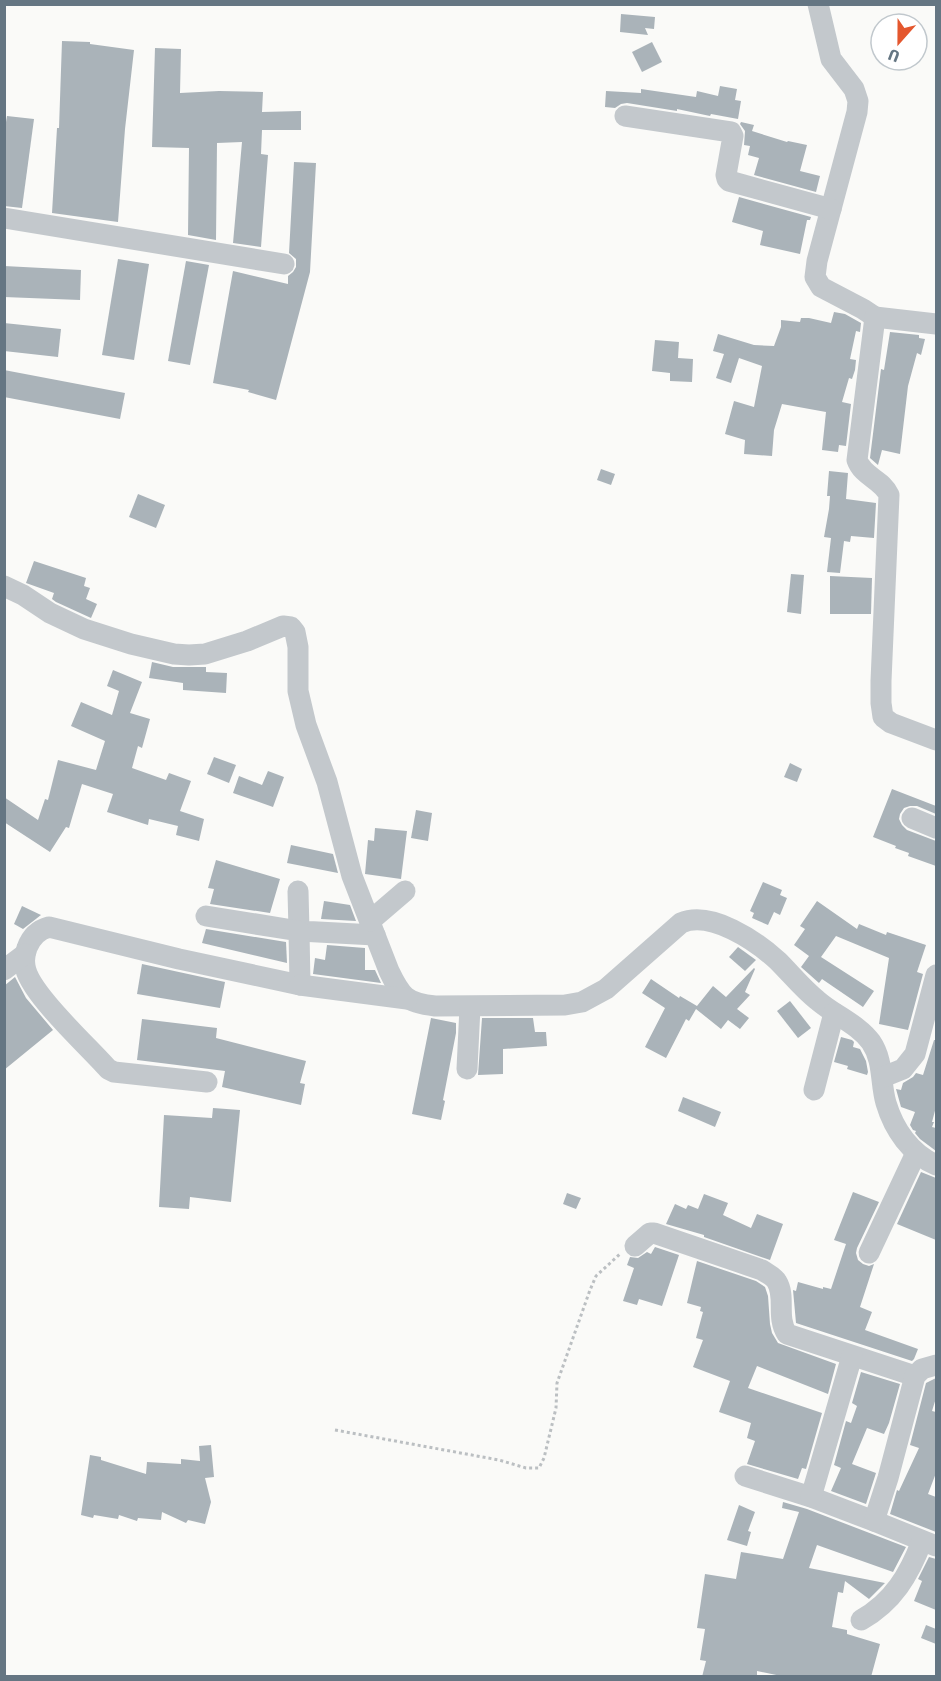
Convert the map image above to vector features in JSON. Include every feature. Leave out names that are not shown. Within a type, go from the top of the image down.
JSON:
[{"type":"street","points":[[818,4],[831,59],[854,89],[858,101],[817,261],[815,277],[821,287],[875,317],[936,324]]},
{"type":"street","points":[[626,116],[731,132],[733,136],[726,175],[729,181],[831,209]]},
{"type":"street","points":[[4,218],[284,264]]},
{"type":"street","points":[[875,317],[857,460],[860,468],[885,488],[889,495],[881,703],[883,717],[891,723],[936,740]]},
{"type":"street","points":[[4,586],[23,595],[50,613],[84,629],[131,644],[174,654],[205,654],[247,641],[283,626],[291,627],[295,632],[298,647],[298,691],[306,725],[327,782],[352,876],[392,978],[407,999]]},
{"type":"street","points":[[912,818],[936,828]]},
{"type":"street","points":[[298,891],[300,985]]},
{"type":"street","points":[[206,916],[299,931],[372,928],[405,891]]},
{"type":"street","points":[[207,1082],[114,1072],[108,1069],[43,1000],[31,981],[24,967],[25,954],[35,934],[49,927],[300,985],[407,999],[419,1005],[470,1007],[565,1005],[582,1002],[599,994],[681,923],[688,920],[704,920],[732,929],[754,943],[778,961],[816,1000],[869,1040],[876,1051],[883,1077],[886,1104],[898,1132],[915,1152],[936,1165]]},
{"type":"street","points":[[4,970],[25,954]]},
{"type":"street","points":[[883,1077],[909,1064],[928,1035],[936,975]]},
{"type":"street","points":[[467,1069],[470,1007]]},
{"type":"street","points":[[814,1090],[834,1013]]},
{"type":"street","points":[[869,1253],[915,1152]]},
{"type":"street","points":[[635,1246],[650,1233],[654,1233],[762,1270],[778,1283],[783,1327],[787,1334],[915,1376]]},
{"type":"street","points":[[811,1497],[852,1356]]},
{"type":"street","points":[[874,1521],[915,1376],[922,1369],[936,1365]]},
{"type":"street","points":[[745,1476],[811,1497],[929,1544],[914,1561],[896,1592],[873,1613],[861,1620]]},
{"type":"path","points":[[335,1430],[499,1460],[526,1468],[538,1468],[544,1458],[556,1408],[557,1383],[596,1276],[613,1260],[635,1246]]},
{"type":"building","points":[[621,14],[655,17],[654,29],[645,28],[648,35],[620,32]]},
{"type":"building","points":[[62,41],[90,42],[90,44],[134,50],[118,222],[52,213],[57,128],[59,128]]},
{"type":"building","points":[[652,42],[662,62],[642,72],[632,52]]},
{"type":"building","points":[[155,48],[181,49],[180,93],[263,92],[262,112],[301,111],[301,130],[262,130],[261,154],[268,155],[261,247],[233,243],[242,142],[217,143],[216,240],[188,235],[189,148],[152,147]]},
{"type":"building","points":[[720,86],[737,89],[735,100],[741,101],[738,119],[627,103],[615,108],[605,107],[606,91],[641,93],[641,89],[696,97],[697,91],[718,96]]},
{"type":"building","points":[[7,116],[34,119],[22,208],[4,206],[4,134]]},
{"type":"building","points":[[741,122],[754,125],[752,131],[787,142],[807,145],[800,171],[820,176],[816,192],[754,175],[759,158],[748,155],[750,146],[744,145],[745,131]]},
{"type":"building","points":[[294,162],[316,163],[310,272],[276,400],[248,392],[249,390],[213,383],[233,271],[288,284],[288,276],[296,267],[296,259],[289,253]]},
{"type":"building","points":[[739,197],[811,217],[807,220],[800,254],[760,245],[763,231],[732,222]]},
{"type":"building","points":[[118,259],[149,264],[134,360],[102,355]]},
{"type":"building","points":[[186,261],[209,265],[190,365],[168,361]]},
{"type":"building","points":[[4,266],[81,270],[80,300],[4,297]]},
{"type":"building","points":[[834,312],[845,314],[861,323],[860,332],[856,331],[850,359],[856,360],[855,370],[852,379],[849,378],[842,402],[851,404],[846,446],[839,445],[838,452],[822,450],[826,412],[782,404],[774,430],[772,456],[744,454],[745,440],[725,434],[734,401],[754,407],[762,366],[739,358],[731,383],[716,378],[724,354],[713,351],[718,334],[754,345],[774,346],[781,327],[781,320],[800,322],[801,318],[809,318],[831,323]]},
{"type":"building","points":[[4,323],[61,329],[58,357],[4,351]]},
{"type":"building","points":[[890,332],[919,335],[919,338],[925,339],[921,355],[917,353],[908,386],[900,454],[882,450],[878,465],[870,458],[881,369],[884,370]]},
{"type":"building","points":[[655,340],[679,342],[678,358],[693,359],[692,382],[670,381],[670,373],[652,371]]},
{"type":"building","points":[[4,370],[125,393],[120,419],[4,397]]},
{"type":"building","points":[[601,469],[615,474],[611,485],[597,480]]},
{"type":"building","points":[[829,471],[848,473],[846,499],[876,503],[874,538],[851,536],[850,542],[844,541],[840,573],[827,572],[831,538],[824,537],[830,496],[827,496]]},
{"type":"building","points":[[138,494],[165,505],[156,528],[129,517]]},
{"type":"building","points":[[34,561],[86,578],[84,586],[90,588],[86,599],[97,604],[91,618],[56,602],[52,599],[54,593],[26,583]]},
{"type":"building","points":[[791,574],[804,575],[801,614],[787,612]]},
{"type":"building","points":[[830,576],[872,578],[871,614],[830,614]]},
{"type":"building","points":[[152,662],[173,667],[206,667],[206,672],[227,673],[226,693],[183,690],[183,683],[149,678]]},
{"type":"building","points":[[113,670],[142,682],[130,713],[150,719],[142,748],[138,746],[132,768],[166,780],[169,773],[191,781],[180,811],[204,819],[199,841],[176,835],[178,826],[149,819],[148,825],[107,812],[113,794],[82,784],[69,828],[66,827],[50,852],[4,822],[4,797],[38,820],[45,799],[48,800],[58,760],[96,770],[105,741],[71,726],[81,702],[112,715],[119,691],[107,686]]},
{"type":"building","points":[[214,757],[236,765],[229,783],[207,774]]},
{"type":"building","points":[[790,763],[802,769],[797,782],[784,777]]},
{"type":"building","points":[[268,771],[284,777],[273,807],[233,793],[239,776],[262,785]]},
{"type":"building","points":[[892,789],[936,806],[936,814],[917,806],[904,808],[899,819],[907,830],[936,841],[936,866],[908,856],[909,853],[873,837]]},
{"type":"building","points":[[416,810],[432,813],[428,841],[411,838]]},
{"type":"building","points":[[375,828],[407,831],[401,879],[365,874],[368,840],[374,841]]},
{"type":"building","points":[[291,845],[333,854],[338,873],[287,863]]},
{"type":"building","points":[[216,860],[280,879],[270,913],[210,904],[214,889],[208,888]]},
{"type":"building","points":[[763,882],[782,890],[780,895],[787,898],[780,915],[774,912],[768,925],[752,918],[754,913],[750,911]]},
{"type":"building","points":[[324,901],[350,905],[356,921],[321,919]]},
{"type":"building","points":[[817,901],[857,929],[859,924],[886,935],[887,932],[926,945],[917,972],[923,974],[908,1030],[879,1024],[889,958],[836,936],[821,957],[874,991],[863,1007],[822,979],[819,983],[801,967],[809,956],[794,945],[805,929],[800,926]]},
{"type":"building","points":[[22,906],[41,915],[23,929],[14,924]]},
{"type":"building","points":[[206,929],[286,942],[287,963],[202,943]]},
{"type":"building","points":[[327,945],[365,948],[365,970],[375,970],[381,983],[313,974],[315,958],[325,960]]},
{"type":"building","points":[[738,947],[756,960],[745,971],[729,957]]},
{"type":"building","points":[[142,964],[225,982],[220,1008],[137,994]]},
{"type":"building","points":[[754,968],[745,992],[750,995],[737,1009],[749,1018],[740,1029],[728,1020],[721,1029],[696,1009],[689,1021],[686,1019],[666,1058],[645,1047],[665,1008],[642,993],[651,979],[679,998],[680,996],[697,1006],[713,986],[726,997]]},
{"type":"building","points":[[15,977],[26,998],[53,1030],[4,1070],[4,986]]},
{"type":"building","points":[[790,1001],[811,1028],[798,1038],[777,1011]]},
{"type":"building","points":[[431,1018],[456,1023],[441,1120],[412,1114]]},
{"type":"building","points":[[482,1018],[533,1018],[535,1032],[546,1032],[547,1046],[503,1049],[503,1074],[478,1075]]},
{"type":"building","points":[[142,1019],[217,1028],[216,1038],[306,1061],[300,1083],[305,1084],[301,1105],[222,1087],[225,1071],[137,1060]]},
{"type":"building","points":[[841,1037],[852,1040],[853,1047],[860,1049],[866,1061],[867,1075],[834,1062]]},
{"type":"building","points":[[934,1040],[936,1040],[936,1107],[932,1127],[936,1128],[936,1151],[920,1139],[913,1130],[910,1125],[915,1112],[901,1107],[896,1089],[901,1090],[903,1083],[916,1073],[923,1075]]},
{"type":"building","points":[[683,1097],[721,1112],[715,1127],[678,1111]]},
{"type":"building","points":[[213,1108],[240,1110],[231,1202],[190,1197],[189,1209],[159,1207],[164,1115],[212,1118]]},
{"type":"building","points":[[921,1172],[936,1178],[936,1240],[897,1224]]},
{"type":"building","points":[[853,1192],[879,1202],[856,1253],[858,1260],[863,1264],[869,1266],[874,1264],[860,1307],[872,1312],[865,1330],[918,1349],[912,1361],[796,1323],[793,1290],[796,1291],[798,1282],[831,1289],[846,1244],[834,1240]]},
{"type":"building","points":[[567,1193],[581,1198],[576,1209],[563,1204]]},
{"type":"building","points":[[704,1194],[728,1203],[723,1215],[751,1228],[757,1214],[783,1224],[770,1260],[704,1237],[704,1235],[666,1224],[675,1204],[686,1209],[688,1205],[698,1209]]},
{"type":"building","points":[[655,1247],[679,1255],[662,1306],[639,1299],[637,1305],[623,1301],[634,1268],[627,1265],[630,1257],[638,1258],[647,1252],[651,1254]]},
{"type":"building","points":[[697,1261],[756,1281],[765,1287],[772,1333],[778,1343],[836,1364],[828,1394],[757,1366],[748,1388],[822,1413],[806,1469],[802,1468],[798,1479],[747,1464],[755,1441],[747,1438],[751,1423],[719,1412],[730,1381],[693,1367],[703,1340],[696,1338],[703,1312],[700,1311],[701,1307],[687,1303]]},
{"type":"building","points":[[861,1372],[900,1384],[884,1434],[867,1428],[852,1464],[876,1473],[866,1504],[831,1491],[841,1468],[834,1465],[846,1421],[851,1423],[857,1406],[852,1403]]},
{"type":"building","points":[[936,1378],[936,1398],[932,1411],[936,1412],[936,1473],[928,1494],[936,1497],[936,1532],[890,1514],[897,1490],[899,1491],[919,1448],[910,1445],[926,1383]]},
{"type":"building","points":[[211,1445],[214,1477],[205,1478],[211,1502],[205,1524],[188,1520],[186,1523],[162,1512],[161,1520],[138,1518],[137,1521],[119,1515],[118,1519],[81,1515],[90,1455],[146,1474],[147,1462],[181,1464],[181,1459],[200,1461],[199,1446]]},
{"type":"building","points":[[783,1502],[906,1547],[893,1572],[817,1545],[809,1568],[885,1583],[869,1599],[845,1581],[843,1593],[838,1592],[832,1627],[847,1630],[847,1634],[880,1644],[871,1677],[786,1677],[757,1671],[757,1677],[702,1677],[706,1661],[700,1660],[705,1629],[697,1628],[705,1574],[736,1579],[741,1552],[783,1559],[799,1512],[782,1508]]},
{"type":"building","points":[[739,1505],[755,1512],[748,1531],[751,1532],[747,1546],[727,1540]]},
{"type":"building","points":[[929,1557],[936,1559],[936,1610],[914,1601],[922,1581],[918,1579]]},
{"type":"building","points":[[926,1625],[936,1629],[936,1644],[921,1638]]}]
